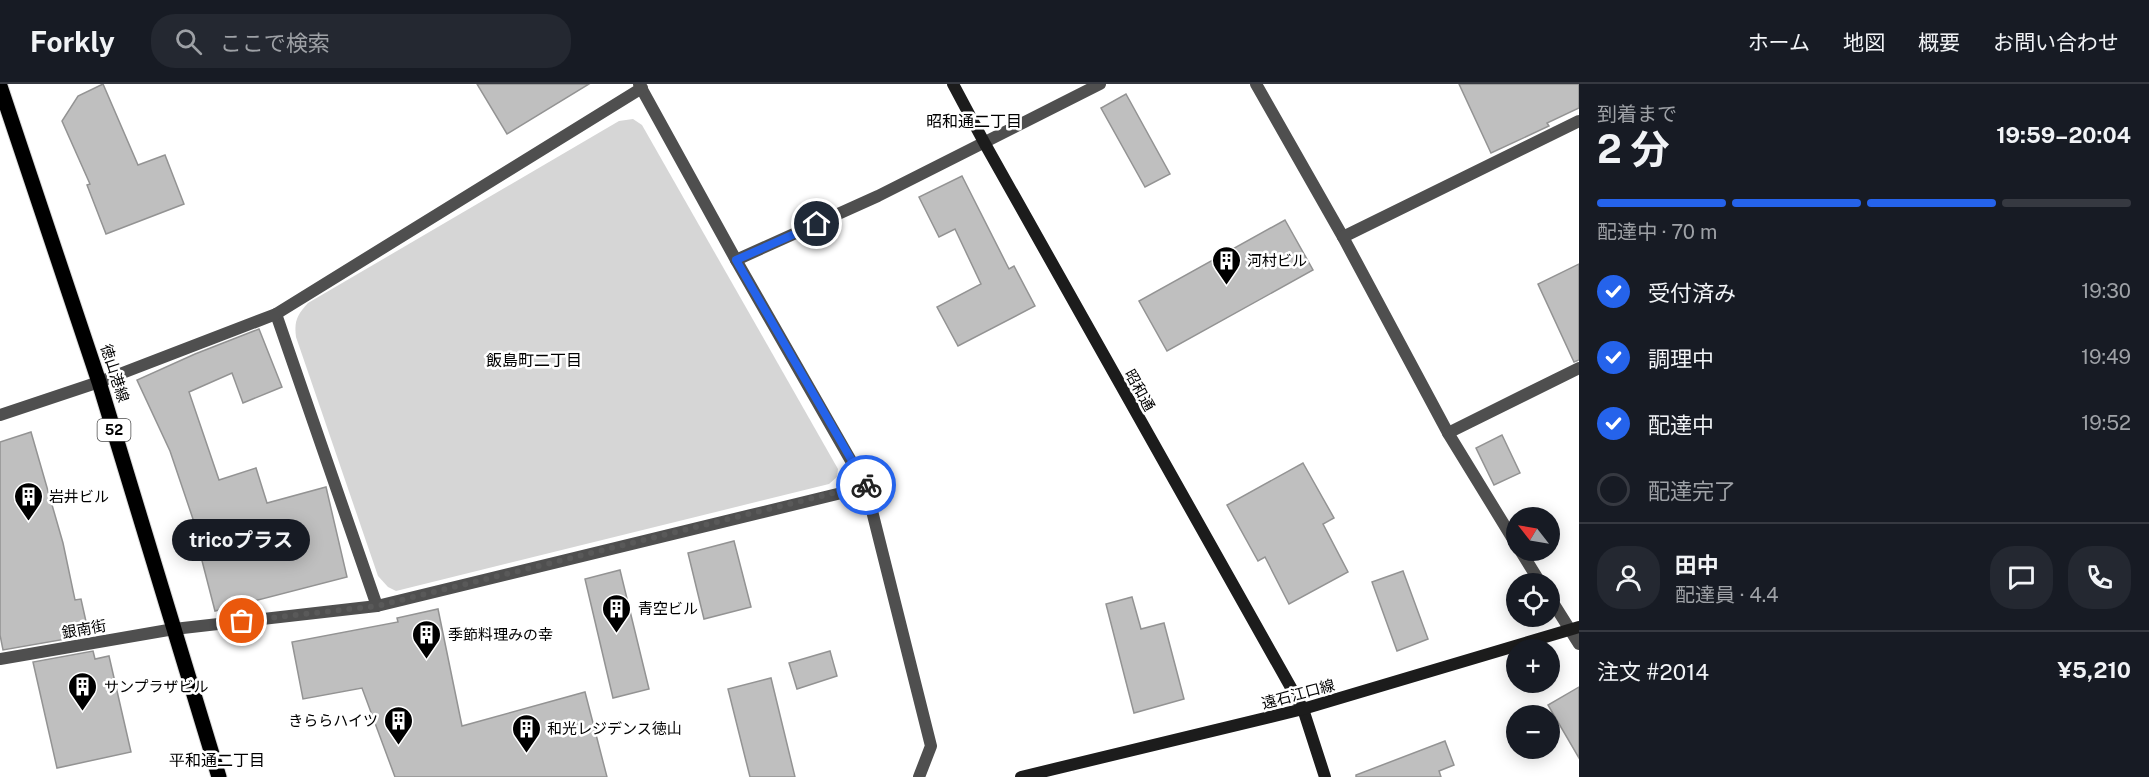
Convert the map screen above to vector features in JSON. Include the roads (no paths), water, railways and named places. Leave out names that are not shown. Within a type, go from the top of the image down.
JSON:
[{"type":"main road","name":"徳山港線","points":[[0,86],[99,382],[219,777]]},
{"type":"street","name":"昭和通","points":[[953,84],[1303,709],[1325,777]]},
{"type":"street","points":[[736,260],[878,196],[1100,84]]},
{"type":"street","points":[[1256,84],[1344,237],[1448,433],[1506,528]]},
{"type":"street","points":[[0,415],[99,382],[276,314],[641,86],[736,260],[866,487],[931,746],[919,777]]},
{"type":"street","points":[[1344,237],[1579,121]]},
{"type":"street","points":[[276,314],[377,606]]},
{"type":"street","points":[[1448,433],[1579,368]]},
{"type":"street","name":"銀南街","points":[[0,659],[174,629],[377,606],[866,487]]},
{"type":"street","points":[[1560,610],[1574,628],[1579,645]]},
{"type":"street","name":"遠石江口線","points":[[1021,777],[1303,709],[1574,628]]},
{"type":"place","name":"河村ビル","points":[[1226,286]]},
{"type":"place","name":"岩井ビル","points":[[28,522]]},
{"type":"place","name":"tricoプラス","points":[[242,621]]},
{"type":"place","name":"青空ビル","points":[[617,634]]},
{"type":"place","name":"季節料理みの幸","points":[[427,660]]},
{"type":"place","name":"サンプラザビル","points":[[83,712]]},
{"type":"place","name":"きららハイツ","points":[[399,746]]},
{"type":"place","name":"和光レジデンス徳山","points":[[526,754]]},
{"type":"district","name":"昭和通二丁目","points":[[974,121]]},
{"type":"district","name":"飯島町二丁目","points":[[534,360]]},
{"type":"district","name":"平和通二丁目","points":[[217,760]]}]
